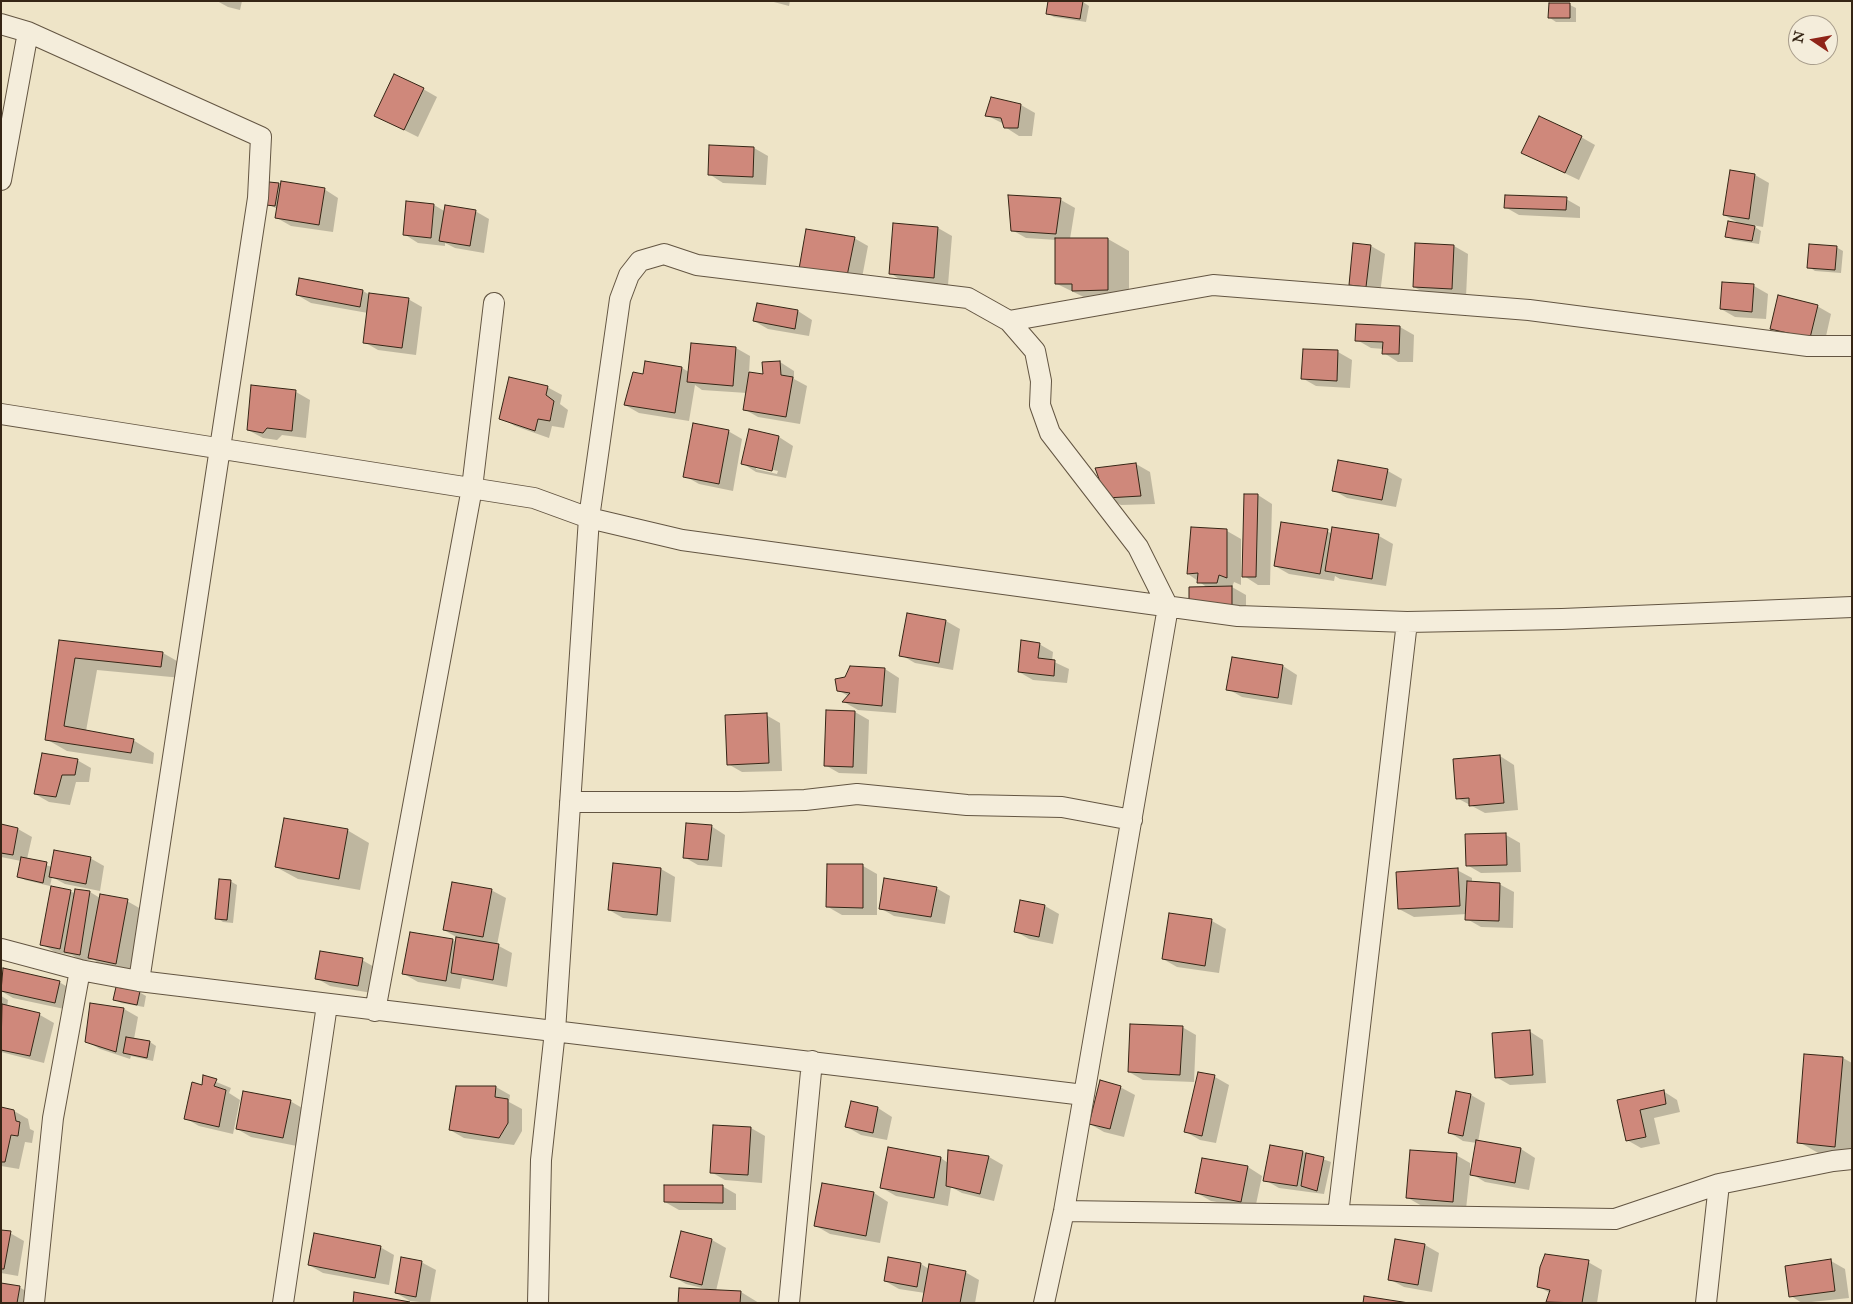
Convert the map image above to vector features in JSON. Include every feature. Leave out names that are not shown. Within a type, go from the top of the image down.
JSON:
[{"type":"street","points":[[1,24],[28,32],[261,137],[258,198],[139,981]]},
{"type":"street","points":[[1,180],[28,32]]},
{"type":"street","points":[[538,1303],[541,1160],[555,1031],[589,518],[620,298],[629,275],[640,261],[664,254],[697,265],[968,298],[1009,321],[1035,352],[1041,381],[1040,405],[1050,432],[1138,547],[1168,607],[1064,1211],[1044,1303]]},
{"type":"street","points":[[1009,321],[1213,285],[1529,310],[1808,346],[1852,346]]},
{"type":"street","points":[[375,1010],[472,488],[494,304]]},
{"type":"street","points":[[1,414],[221,447],[534,498],[589,518],[682,540],[1238,616],[1407,622],[1562,619],[1852,607]]},
{"type":"street","points":[[1338,1215],[1407,622]]},
{"type":"street","points":[[570,802],[738,802],[805,800],[857,794],[967,805],[1062,807],[1132,820]]},
{"type":"street","points":[[1,948],[80,970],[139,981],[1084,1095]]},
{"type":"street","points":[[34,1303],[53,1118],[80,970]]},
{"type":"street","points":[[283,1303],[327,1005]]},
{"type":"street","points":[[789,1303],[812,1061]]},
{"type":"street","points":[[1064,1211],[1615,1219],[1719,1184],[1833,1161],[1852,1160]]},
{"type":"street","points":[[1706,1303],[1719,1184]]},
{"type":"building","points":[[1048,1],[1083,1],[1080,19],[1046,14]]},
{"type":"building","points":[[1549,3],[1570,3],[1570,18],[1548,18]]},
{"type":"building","points":[[394,74],[424,88],[404,130],[374,116]]},
{"type":"building","points":[[991,97],[1021,104],[1018,128],[1004,128],[1001,118],[985,116]]},
{"type":"building","points":[[1539,116],[1582,136],[1565,173],[1521,153]]},
{"type":"building","points":[[709,145],[754,147],[753,177],[708,175]]},
{"type":"building","points":[[1730,170],[1755,174],[1749,219],[1723,215]]},
{"type":"building","points":[[281,181],[325,188],[319,225],[275,218]]},
{"type":"building","points":[[269,182],[279,183],[275,206],[266,205]]},
{"type":"building","points":[[1008,195],[1061,198],[1056,234],[1011,231]]},
{"type":"building","points":[[1505,195],[1567,197],[1566,210],[1504,208]]},
{"type":"building","points":[[406,201],[434,204],[431,238],[403,235]]},
{"type":"building","points":[[445,205],[476,210],[470,246],[439,241]]},
{"type":"building","points":[[1728,221],[1755,226],[1752,241],[1725,237]]},
{"type":"building","points":[[893,223],[938,227],[934,278],[889,274]]},
{"type":"building","points":[[806,229],[855,237],[847,276],[799,269]]},
{"type":"building","points":[[1055,238],[1108,238],[1108,290],[1072,291],[1072,284],[1055,284]]},
{"type":"building","points":[[1353,243],[1371,245],[1366,287],[1349,285]]},
{"type":"building","points":[[1415,243],[1454,245],[1452,289],[1413,287]]},
{"type":"building","points":[[1809,244],[1837,246],[1835,270],[1807,268]]},
{"type":"building","points":[[299,278],[363,290],[360,307],[296,295]]},
{"type":"building","points":[[1722,282],[1754,284],[1752,312],[1720,309]]},
{"type":"building","points":[[369,293],[409,298],[402,348],[363,343]]},
{"type":"building","points":[[1778,295],[1818,305],[1810,338],[1770,329]]},
{"type":"building","points":[[757,303],[798,310],[795,329],[753,321]]},
{"type":"building","points":[[1356,324],[1400,326],[1399,354],[1382,354],[1383,342],[1355,341]]},
{"type":"building","points":[[691,343],[736,347],[733,386],[687,382]]},
{"type":"building","points":[[1303,349],[1338,350],[1337,381],[1301,379]]},
{"type":"building","points":[[645,361],[682,367],[675,413],[624,405],[633,372],[643,374]]},
{"type":"building","points":[[780,361],[781,375],[793,377],[786,417],[743,410],[749,372],[763,374],[762,362]]},
{"type":"building","points":[[509,377],[548,386],[546,395],[554,401],[550,421],[538,419],[535,431],[499,419]]},
{"type":"building","points":[[251,385],[296,390],[292,431],[267,428],[263,433],[247,430]]},
{"type":"building","points":[[693,423],[729,430],[719,484],[683,477]]},
{"type":"building","points":[[749,429],[779,436],[772,471],[741,464]]},
{"type":"building","points":[[1338,460],[1388,469],[1382,500],[1332,491]]},
{"type":"building","points":[[1136,463],[1141,496],[1106,498],[1095,468]]},
{"type":"building","points":[[1244,494],[1258,494],[1256,577],[1242,577]]},
{"type":"building","points":[[1281,522],[1328,529],[1320,574],[1274,566]]},
{"type":"building","points":[[1191,527],[1227,529],[1227,578],[1219,575],[1217,583],[1197,583],[1198,573],[1187,574]]},
{"type":"building","points":[[1332,527],[1379,534],[1372,579],[1325,571]]},
{"type":"building","points":[[1232,586],[1232,607],[1189,608],[1189,587]]},
{"type":"building","points":[[907,613],[946,620],[939,663],[899,656]]},
{"type":"building","points":[[59,640],[163,652],[161,667],[75,658],[64,726],[134,739],[131,753],[45,740]]},
{"type":"building","points":[[1021,640],[1040,643],[1038,658],[1055,660],[1054,676],[1018,672]]},
{"type":"building","points":[[1232,657],[1283,665],[1278,698],[1226,690]]},
{"type":"building","points":[[850,666],[885,668],[882,706],[842,702],[850,693],[837,691],[835,679],[845,677]]},
{"type":"building","points":[[826,710],[855,711],[853,767],[824,766]]},
{"type":"building","points":[[767,713],[769,763],[727,765],[725,715]]},
{"type":"building","points":[[42,753],[78,759],[75,775],[62,775],[56,797],[34,794]]},
{"type":"building","points":[[1500,755],[1504,803],[1469,806],[1469,798],[1456,799],[1453,759]]},
{"type":"building","points":[[284,818],[348,829],[339,879],[275,867]]},
{"type":"building","points":[[686,823],[712,825],[708,860],[683,858]]},
{"type":"building","points":[[1,824],[18,828],[13,855],[1,853]]},
{"type":"building","points":[[1506,833],[1507,865],[1466,866],[1465,834]]},
{"type":"building","points":[[54,850],[91,857],[86,884],[49,877]]},
{"type":"building","points":[[21,857],[47,862],[43,883],[17,877]]},
{"type":"building","points":[[613,863],[661,868],[657,915],[608,910]]},
{"type":"building","points":[[827,864],[863,864],[863,908],[826,907]]},
{"type":"building","points":[[1458,868],[1460,906],[1398,909],[1396,872]]},
{"type":"building","points":[[884,878],[937,887],[931,917],[879,909]]},
{"type":"building","points":[[219,879],[231,880],[227,920],[215,919]]},
{"type":"building","points":[[1467,881],[1500,883],[1499,921],[1465,920]]},
{"type":"building","points":[[452,882],[492,889],[483,937],[443,930]]},
{"type":"building","points":[[51,886],[71,890],[60,949],[40,945]]},
{"type":"building","points":[[75,889],[90,891],[80,955],[64,952]]},
{"type":"building","points":[[100,894],[128,899],[116,964],[88,958]]},
{"type":"building","points":[[1020,900],[1045,905],[1039,937],[1014,932]]},
{"type":"building","points":[[1169,913],[1212,919],[1205,966],[1162,959]]},
{"type":"building","points":[[410,932],[453,939],[446,981],[402,974]]},
{"type":"building","points":[[456,937],[499,944],[493,980],[451,973]]},
{"type":"building","points":[[320,951],[363,958],[358,986],[315,979]]},
{"type":"building","points":[[3,968],[60,981],[55,1003],[1,991]]},
{"type":"building","points":[[116,987],[140,991],[137,1005],[113,1000]]},
{"type":"building","points":[[90,1003],[124,1008],[116,1052],[85,1042]]},
{"type":"building","points":[[2,1004],[40,1013],[30,1056],[1,1050]]},
{"type":"building","points":[[1130,1024],[1183,1026],[1180,1075],[1128,1072]]},
{"type":"building","points":[[1530,1030],[1533,1075],[1495,1078],[1492,1033]]},
{"type":"building","points":[[126,1037],[150,1041],[147,1058],[123,1053]]},
{"type":"building","points":[[1804,1054],[1843,1057],[1835,1147],[1797,1143]]},
{"type":"building","points":[[1198,1072],[1215,1075],[1202,1136],[1184,1132]]},
{"type":"building","points":[[203,1075],[217,1079],[214,1086],[226,1090],[219,1127],[184,1119],[192,1082],[202,1085]]},
{"type":"building","points":[[1100,1080],[1121,1086],[1110,1129],[1089,1124]]},
{"type":"building","points":[[456,1086],[496,1086],[495,1097],[508,1099],[508,1123],[499,1138],[449,1130]]},
{"type":"building","points":[[1664,1090],[1666,1104],[1640,1110],[1646,1137],[1626,1141],[1617,1100]]},
{"type":"building","points":[[243,1091],[291,1100],[283,1138],[236,1129]]},
{"type":"building","points":[[1456,1091],[1471,1094],[1463,1136],[1448,1133]]},
{"type":"building","points":[[851,1101],[878,1107],[873,1133],[845,1127]]},
{"type":"building","points":[[1,1107],[14,1110],[16,1121],[20,1122],[18,1136],[11,1135],[5,1162],[1,1162]]},
{"type":"building","points":[[713,1125],[751,1127],[748,1175],[710,1173]]},
{"type":"building","points":[[1476,1140],[1521,1148],[1515,1183],[1470,1175]]},
{"type":"building","points":[[1270,1145],[1303,1151],[1297,1186],[1263,1181]]},
{"type":"building","points":[[888,1147],[941,1157],[934,1198],[880,1188]]},
{"type":"building","points":[[948,1150],[989,1156],[980,1194],[946,1186]]},
{"type":"building","points":[[1410,1150],[1457,1153],[1453,1202],[1406,1198]]},
{"type":"building","points":[[1306,1153],[1324,1157],[1317,1191],[1301,1186]]},
{"type":"building","points":[[1202,1158],[1248,1166],[1241,1202],[1195,1193]]},
{"type":"building","points":[[822,1183],[874,1192],[866,1236],[814,1226]]},
{"type":"building","points":[[664,1185],[723,1185],[723,1203],[664,1202]]},
{"type":"building","points":[[1,1230],[11,1231],[4,1269],[1,1269]]},
{"type":"building","points":[[681,1231],[712,1239],[702,1285],[670,1277]]},
{"type":"building","points":[[314,1233],[381,1246],[375,1278],[308,1265]]},
{"type":"building","points":[[1395,1239],[1425,1244],[1418,1285],[1388,1280]]},
{"type":"building","points":[[1545,1254],[1589,1260],[1582,1303],[1546,1302],[1550,1290],[1537,1287],[1540,1267]]},
{"type":"building","points":[[401,1257],[422,1261],[416,1297],[395,1293]]},
{"type":"building","points":[[888,1257],[921,1263],[917,1287],[884,1281]]},
{"type":"building","points":[[1831,1259],[1835,1291],[1789,1297],[1785,1266]]},
{"type":"building","points":[[929,1264],[966,1271],[960,1303],[922,1303]]},
{"type":"building","points":[[1,1283],[20,1286],[17,1303],[1,1303]]},
{"type":"building","points":[[679,1288],[741,1291],[740,1303],[678,1303]]},
{"type":"building","points":[[354,1292],[410,1302],[410,1303],[353,1303]]},
{"type":"building","points":[[1364,1296],[1409,1303],[1363,1303]]}]
